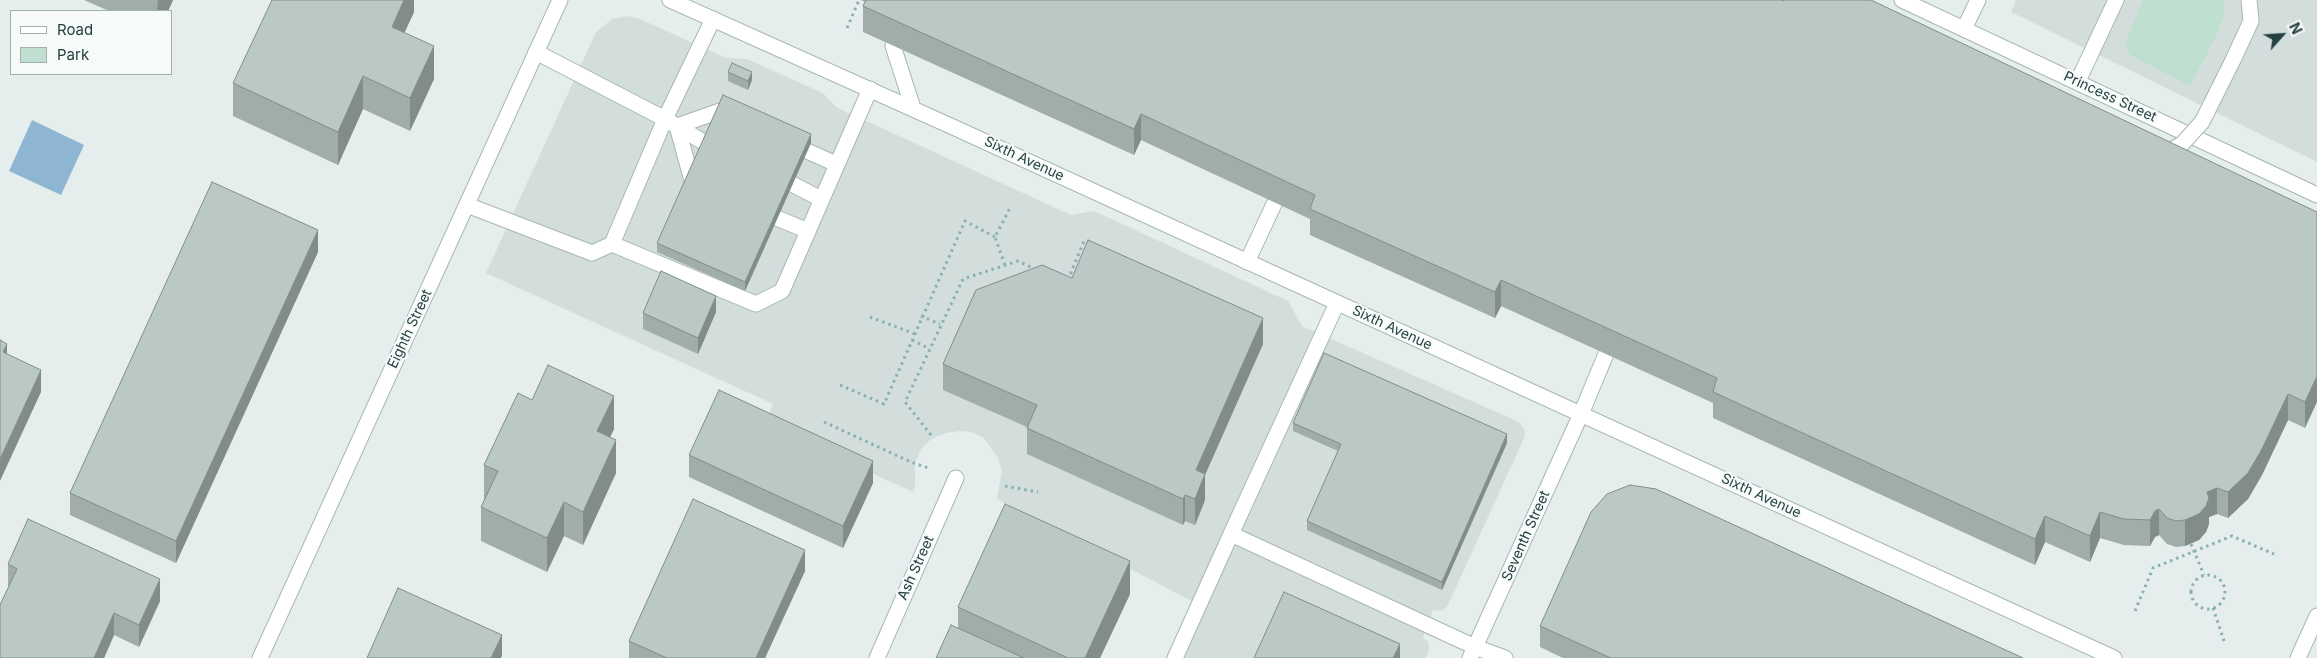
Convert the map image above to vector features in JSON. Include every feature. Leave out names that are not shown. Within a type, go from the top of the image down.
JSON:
[{"type":"street","name":"Eighth Street","points":[[260,658],[560,0]]},
{"type":"street","name":"Sixth Avenue","points":[[670,0],[913,108],[2114,658]]},
{"type":"street","name":"Princess Street","points":[[1902,0],[2078,81],[2317,195]]},
{"type":"street","points":[[1964,28],[1978,0]]},
{"type":"street","points":[[2078,81],[2116,0]]},
{"type":"street","points":[[2144,162],[2163,156],[2182,144],[2202,122],[2251,21],[2249,0]]},
{"type":"street","points":[[466,205],[592,252],[612,244],[671,123],[713,19]]},
{"type":"street","points":[[893,46],[913,108]]},
{"type":"street","points":[[536,52],[705,143]]},
{"type":"street","points":[[612,244],[756,304],[782,291],[870,89]]},
{"type":"street","points":[[671,123],[720,111]]},
{"type":"street","points":[[671,123],[691,177]]},
{"type":"street","points":[[807,151],[836,164]]},
{"type":"street","points":[[792,184],[821,200]]},
{"type":"street","points":[[1247,262],[1275,202]]},
{"type":"street","points":[[777,218],[808,231]]},
{"type":"street","points":[[1175,658],[1337,303]]},
{"type":"street","name":"Seventh Street","points":[[1472,652],[1581,414],[1606,354]]},
{"type":"street","name":"Ash Street","points":[[877,658],[956,478]]},
{"type":"street","points":[[1231,534],[1472,652],[1505,658]]},
{"type":"street","points":[[2298,658],[2317,616]]},
{"type":"path","points":[[847,28],[859,0]]},
{"type":"path","points":[[995,237],[1011,206]]},
{"type":"path","points":[[840,386],[884,404],[965,221],[995,237],[1005,265]]},
{"type":"path","points":[[1066,285],[1084,241]]},
{"type":"path","points":[[931,435],[905,402],[940,324],[963,280],[1018,261],[1042,273]]},
{"type":"path","points":[[922,316],[940,324]]},
{"type":"path","points":[[870,317],[915,334]]},
{"type":"path","points":[[912,340],[930,349]]},
{"type":"path","points":[[824,422],[911,462],[956,478]]},
{"type":"path","points":[[1005,486],[1038,492]]},
{"type":"path","points":[[2134,611],[2153,568],[2232,536],[2274,554]]},
{"type":"path","points":[[2191,544],[2204,575]]},
{"type":"path","points":[[2204,575],[2216,576],[2224,584],[2225,596],[2222,602],[2213,608],[2208,609],[2198,605],[2192,596],[2192,585],[2204,575]]},
{"type":"path","points":[[2213,608],[2224,641]]},
{"type":"shaded area","points":[[2016,0],[2317,0],[2317,162],[2011,12]]},
{"type":"shaded area","points":[[627,16],[640,19],[726,58],[747,59],[823,93],[836,107],[1071,215],[1093,211],[1114,220],[1288,301],[1302,326],[1519,422],[1524,429],[1525,436],[1447,607],[1440,611],[1433,610],[1423,638],[1428,641],[1429,650],[1425,658],[1175,658],[1199,605],[997,499],[1002,470],[998,458],[984,438],[971,432],[960,431],[946,433],[931,439],[921,449],[915,463],[915,486],[913,492],[765,424],[773,404],[486,273],[596,32],[612,19]]},
{"type":"green space","points":[[2143,0],[2224,0],[2224,16],[2215,38],[2190,86],[2130,55],[2126,48],[2127,38]]},
{"type":"water","points":[[32,120],[84,145],[61,195],[9,171]]},
{"type":"building","points":[[272,0],[404,0],[392,27],[434,46],[410,98],[363,76],[338,132],[233,83]]},
{"type":"building","points":[[866,0],[1871,0],[2317,212],[2317,376],[2305,402],[2288,394],[2262,449],[2248,473],[2228,492],[2217,488],[2207,492],[2209,498],[2206,506],[2199,514],[2185,520],[2176,521],[2167,518],[2159,509],[2155,511],[2150,520],[2124,519],[2100,512],[2090,536],[2045,516],[2035,539],[1713,392],[1717,378],[1501,280],[1495,292],[1310,209],[1315,195],[1141,114],[1134,129],[863,6]]},
{"type":"building","points":[[732,63],[752,72],[748,81],[728,72]]},
{"type":"building","points":[[723,95],[811,134],[745,282],[657,243]]},
{"type":"building","points":[[212,182],[318,230],[176,541],[70,493]]},
{"type":"building","points":[[1088,240],[1263,318],[1196,470],[1205,474],[1195,499],[1185,495],[1183,499],[1027,428],[1037,405],[943,364],[976,290],[1042,265],[1072,278]]},
{"type":"building","points":[[661,271],[716,296],[698,338],[643,313]]},
{"type":"building","points":[[0,340],[7,344],[3,352],[41,370],[0,459]]},
{"type":"building","points":[[1324,353],[1507,434],[1442,582],[1307,521],[1341,444],[1293,423]]},
{"type":"building","points":[[548,365],[614,396],[597,431],[616,440],[583,512],[564,502],[547,538],[481,507],[498,471],[484,465],[518,393],[532,400]]},
{"type":"building","points":[[719,390],[873,461],[843,526],[689,455]]},
{"type":"building","points":[[1630,485],[1656,489],[2023,658],[1611,658],[1540,626],[1591,512],[1607,494]]},
{"type":"building","points":[[693,499],[805,550],[756,658],[667,658],[629,641]]},
{"type":"building","points":[[1005,504],[1130,561],[1085,658],[1068,658],[958,607]]},
{"type":"building","points":[[28,519],[160,579],[139,625],[114,613],[94,658],[0,658],[0,605],[17,569],[8,564]]},
{"type":"building","points":[[398,588],[502,635],[491,658],[367,658]]},
{"type":"building","points":[[1284,592],[1400,644],[1393,658],[1254,658]]},
{"type":"building","points":[[951,625],[1024,658],[936,658]]}]
